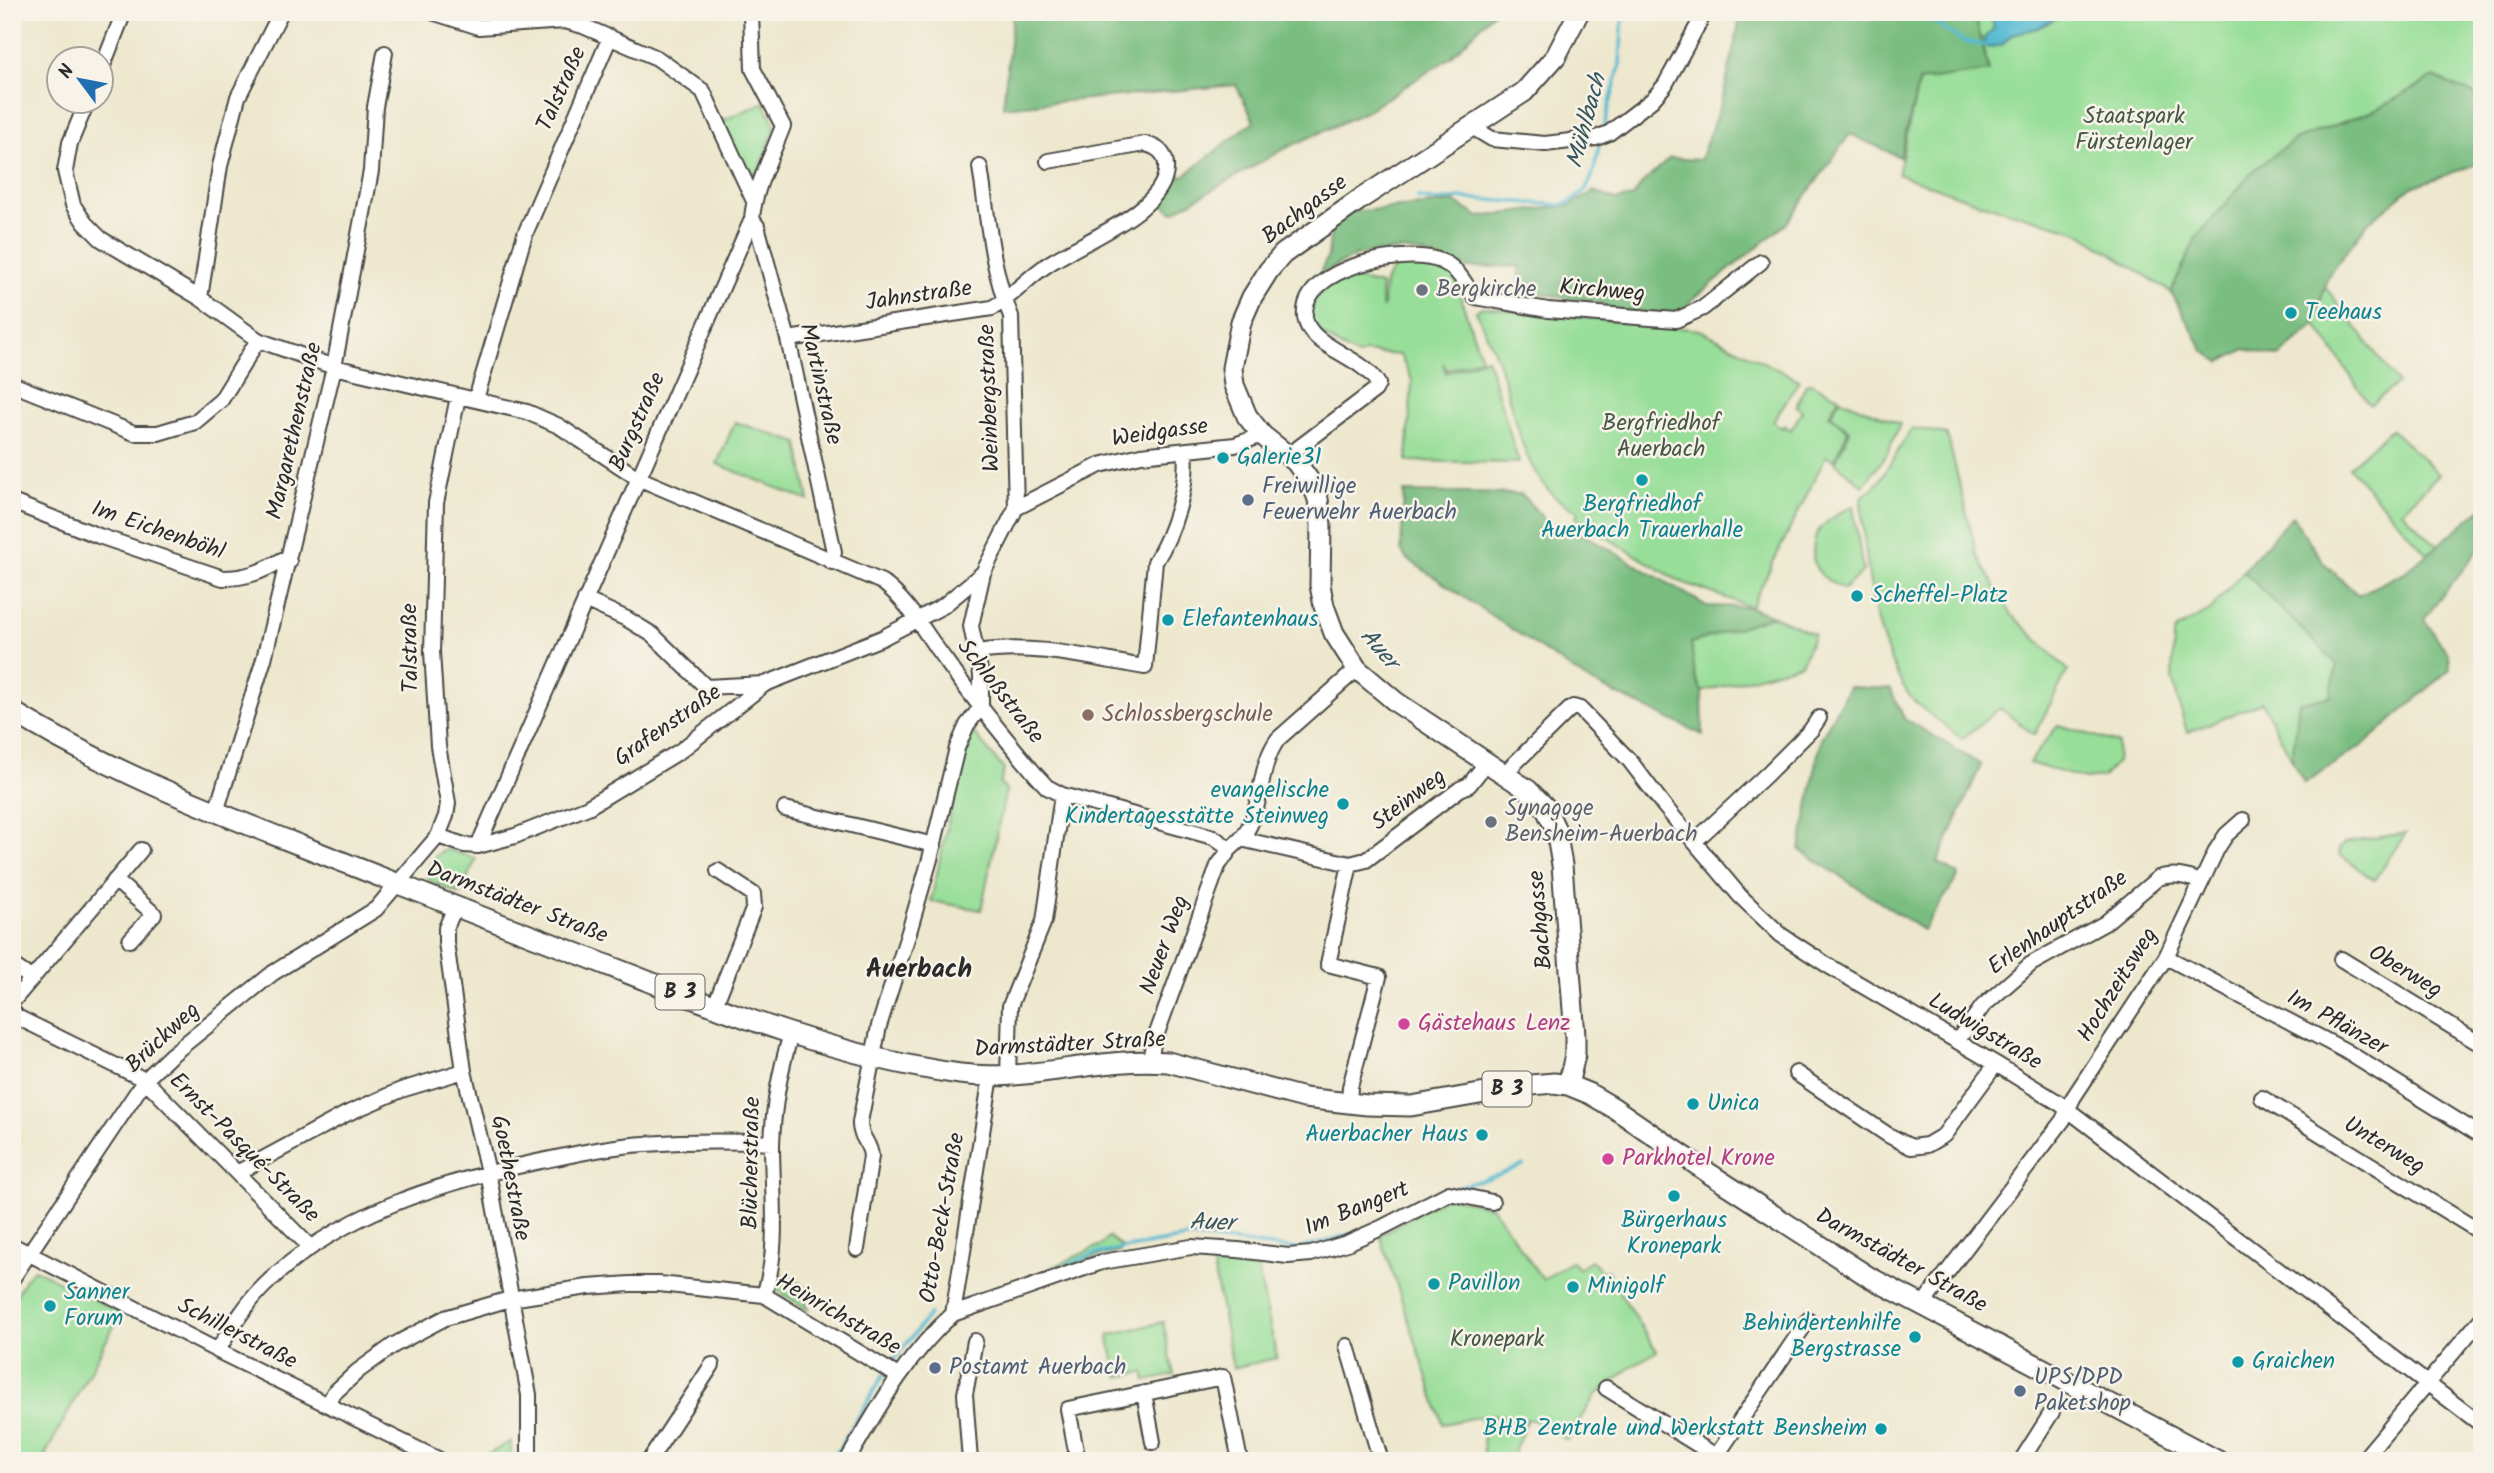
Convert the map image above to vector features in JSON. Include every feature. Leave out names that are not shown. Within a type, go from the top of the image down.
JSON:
[{"type":"main road","name":"Bachgasse","points":[[1568,1085],[1575,1055],[1575,1036],[1562,865],[1556,830],[1545,807],[1528,790],[1396,702],[1357,669],[1334,633],[1324,606],[1320,585],[1321,525],[1318,499],[1308,477],[1289,455],[1262,435],[1247,416],[1239,402],[1232,368],[1241,322],[1252,297],[1283,254],[1524,92],[1556,56],[1579,12]]},
{"type":"main road","name":"Darmstädter Straße","points":[[12,711],[135,778],[216,812],[455,907],[791,1034],[873,1057],[935,1070],[999,1077],[1104,1063],[1150,1060],[1186,1066],[1304,1098],[1349,1104],[1411,1106],[1531,1085],[1568,1085],[1614,1108],[1848,1264],[2218,1461]]},
{"type":"street","points":[[111,46],[124,12]]},
{"type":"street","points":[[200,298],[220,166],[238,97],[281,12]]},
{"type":"street","points":[[432,12],[479,27],[565,21],[657,58],[702,90],[753,199]]},
{"type":"street","name":"Burgstraße","points":[[478,846],[751,219],[753,199],[783,126],[753,69],[751,12]]},
{"type":"street","points":[[1472,127],[1492,139],[1545,144],[1601,136],[1652,100],[1665,85],[1705,12]]},
{"type":"street","name":"Talstraße","points":[[476,399],[525,234],[610,37]]},
{"type":"street","name":"Margarethenstraße","points":[[216,812],[264,659],[334,367],[371,171],[375,107],[385,53]]},
{"type":"street","name":"Schloßstraße","points":[[82,116],[67,154],[65,172],[73,205],[85,222],[101,239],[200,298],[258,341],[334,367],[527,412],[559,426],[638,478],[882,582],[895,592],[918,619],[981,708],[1036,775],[1048,787],[1062,795],[1236,844],[1350,864]]},
{"type":"street","name":"Weinbergstraße","points":[[1016,508],[1011,316],[1005,301],[1048,264],[1143,207],[1157,191],[1166,171],[1163,154],[1145,144],[1048,161]]},
{"type":"street","name":"Jahnstraße","points":[[788,339],[979,311],[1005,301],[980,167]]},
{"type":"street","name":"Martinstraße","points":[[751,219],[757,226],[788,339],[834,552],[832,562]]},
{"type":"street","name":"Kirchweg","points":[[1289,455],[1375,390],[1377,384],[1374,377],[1350,357],[1320,340],[1307,326],[1305,308],[1315,289],[1341,269],[1411,255],[1429,257],[1445,263],[1460,274],[1475,297],[1560,312],[1675,320],[1703,308],[1760,262]]},
{"type":"street","points":[[12,384],[134,433],[158,433],[195,422],[220,400],[258,341]]},
{"type":"street","name":"Talstraße","points":[[398,883],[438,836],[448,803],[438,746],[432,652],[436,503],[458,397]]},
{"type":"street","name":"Weidgasse","points":[[1016,508],[1100,465],[1140,455],[1235,445],[1262,435]]},
{"type":"street","points":[[978,652],[1002,648],[1035,649],[1145,667],[1155,562],[1163,550],[1179,502],[1187,468],[1185,452]]},
{"type":"street","name":"Im Eichenböhl","points":[[12,502],[99,536],[223,578],[241,578],[263,572],[282,560],[289,562]]},
{"type":"street","points":[[858,1249],[871,1156],[870,1147],[861,1136],[860,1122],[879,1026],[934,845],[957,748],[967,725],[981,708],[981,675],[971,626],[983,573],[1016,508]]},
{"type":"street","points":[[918,619],[943,606],[983,573]]},
{"type":"street","points":[[585,600],[627,619],[653,635],[706,687],[765,684]]},
{"type":"street","name":"Grafenstraße","points":[[438,836],[464,845],[478,846],[515,836],[588,807],[680,751],[765,684],[882,638],[918,619]]},
{"type":"street","name":"Neuer Weg","points":[[1150,1060],[1153,1044],[1219,866],[1256,813],[1266,762],[1272,747],[1357,669]]},
{"type":"street","name":"Ludwigstraße","points":[[1505,773],[1569,709],[1577,708],[1592,720],[1630,761],[1665,807],[1741,896],[1781,935],[2068,1110],[2482,1425]]},
{"type":"street","points":[[1695,841],[1766,775],[1811,730],[1819,718]]},
{"type":"street","name":"Steinweg","points":[[1350,864],[1366,860],[1469,785],[1487,762]]},
{"type":"street","name":"Otto-Beck-Straße","points":[[847,1461],[898,1376],[932,1332],[953,1314],[999,1077],[1010,1006],[1044,921],[1062,795]]},
{"type":"street","points":[[785,809],[934,845]]},
{"type":"street","name":"Hochzeitsweg","points":[[1923,1304],[2068,1110],[2073,1098],[2166,957],[2226,835],[2243,820]]},
{"type":"street","points":[[12,1002],[141,850]]},
{"type":"street","points":[[1349,1104],[1350,1087],[1378,977],[1328,964],[1350,864]]},
{"type":"street","points":[[715,1005],[754,907],[753,894],[718,871]]},
{"type":"street","name":"Erlenhauptstraße","points":[[1957,1041],[1983,1006],[2031,964],[2105,923],[2158,878],[2168,875],[2185,876],[2201,882]]},
{"type":"street","points":[[115,880],[154,914],[130,940]]},
{"type":"street","name":"Brückweg","points":[[12,1279],[145,1080],[170,1056],[273,973],[367,916],[398,883]]},
{"type":"street","name":"Goethestraße","points":[[455,907],[446,928],[446,942],[464,1071],[488,1172],[529,1395],[529,1461]]},
{"type":"street","name":"Im Pflänzer","points":[[2166,957],[2344,1050],[2482,1136]]},
{"type":"street","name":"Oberweg","points":[[2341,959],[2482,1045]]},
{"type":"street","points":[[12,965],[31,978]]},
{"type":"street","name":"Ernst-Pasqué-Straße","points":[[12,1010],[17,1017],[145,1080],[310,1247]]},
{"type":"street","name":"Blücherstraße","points":[[764,1295],[774,1251],[772,1143],[777,1085],[791,1034]]},
{"type":"street","points":[[1796,1073],[1878,1129],[1911,1147],[1927,1145],[1944,1135],[1996,1064]]},
{"type":"street","points":[[237,1173],[346,1114],[401,1090],[464,1071]]},
{"type":"street","name":"Unterweg","points":[[2262,1098],[2482,1233]]},
{"type":"street","points":[[218,1350],[237,1318],[262,1287],[310,1247],[403,1199],[488,1172],[587,1152],[643,1144],[720,1141],[772,1143]]},
{"type":"street","name":"Im Bangert","points":[[953,1314],[1102,1262],[1191,1247],[1288,1256],[1311,1254],[1381,1228],[1449,1193],[1492,1202]]},
{"type":"street","name":"Schillerstraße","points":[[12,1245],[442,1461]]},
{"type":"street","name":"Heinrichstraße","points":[[328,1405],[334,1393],[358,1371],[394,1345],[445,1318],[510,1299],[588,1287],[630,1284],[659,1284],[764,1295],[898,1376]]},
{"type":"street","points":[[2362,1461],[2482,1318]]},
{"type":"street","points":[[1606,1388],[1715,1458],[1808,1320]]},
{"type":"street","points":[[970,1461],[965,1394],[975,1341]]},
{"type":"street","points":[[1347,1346],[1381,1461]]},
{"type":"street","points":[[649,1461],[712,1365]]},
{"type":"street","points":[[1078,1461],[1068,1409],[1223,1377],[1240,1461]]},
{"type":"street","points":[[1144,1393],[1153,1442]]},
{"type":"street","points":[[2021,1461],[2052,1412]]},
{"type":"green space","points":[[1013,12],[1494,12],[1451,57],[1365,112],[1286,148],[1173,212],[1158,201],[1171,178],[1185,175],[1254,121],[1236,85],[1003,107]]},
{"type":"green space","points":[[1752,12],[1974,12],[1989,71],[1919,81],[1900,157],[1850,134],[1786,224],[1693,299],[1680,316],[1604,309],[1604,304],[1521,290],[1519,266],[1459,268],[1423,253],[1401,250],[1357,255],[1319,275],[1328,256],[1331,229],[1348,212],[1455,202],[1479,217],[1571,205],[1594,191],[1615,200],[1633,197],[1641,185],[1670,158],[1700,160],[1723,97],[1740,19]]},
{"type":"green space","name":"Staatspark Fürstenlager","points":[[1974,12],[2482,12],[2482,113],[2474,94],[2434,77],[2376,110],[2294,140],[2196,238],[2171,292],[2078,232],[1976,202],[1898,174],[1919,81],[1989,71]]},
{"type":"green space","points":[[2434,77],[2474,94],[2482,113],[2482,162],[2412,187],[2368,223],[2328,276],[2313,326],[2279,357],[2245,349],[2220,362],[2203,350],[2171,292],[2196,238],[2254,170],[2294,140],[2376,110]]},
{"type":"green space","points":[[764,102],[776,127],[758,172],[747,176],[722,121]]},
{"type":"green space","points":[[1408,259],[1427,260],[1455,275],[1481,358],[1447,370],[1443,363],[1446,373],[1487,358],[1519,463],[1407,461],[1412,380],[1400,355],[1364,352],[1358,356],[1321,333],[1309,317],[1309,308],[1314,298],[1339,275],[1381,285],[1383,308],[1386,279]]},
{"type":"green space","points":[[2323,284],[2398,383],[2370,405],[2315,323]]},
{"type":"green space","name":"Bergfriedhof Auerbach","points":[[1482,307],[1700,330],[1799,380],[1773,422],[1782,428],[1784,425],[1791,430],[1802,411],[1796,406],[1806,384],[1811,383],[1839,397],[1829,415],[1848,431],[1834,460],[1826,456],[1751,607],[1679,581],[1576,519],[1578,511],[1559,500],[1544,485],[1523,446],[1498,361],[1476,311]]},
{"type":"green space","points":[[1840,399],[1900,424],[1887,454],[1863,486],[1835,462],[1850,431],[1831,415]]},
{"type":"green space","points":[[735,422],[798,443],[809,501],[717,464]]},
{"type":"green space","points":[[1912,428],[1947,434],[1977,555],[2011,614],[2068,670],[2034,735],[2000,708],[1962,739],[1913,700],[1897,674],[1887,650],[1868,573],[1861,498],[1879,482]]},
{"type":"green space","points":[[2391,429],[2439,474],[2402,511],[2437,546],[2427,554],[2349,467]]},
{"type":"green space","points":[[1404,492],[1521,494],[1554,530],[1583,534],[1707,606],[1749,607],[1773,616],[1691,643],[1695,676],[1702,692],[1703,735],[1589,681],[1406,558],[1401,550]]},
{"type":"green space","points":[[1853,506],[1863,571],[1844,589],[1819,572],[1813,553],[1820,529]]},
{"type":"green space","points":[[2482,508],[2482,545],[2424,619],[2449,655],[2450,669],[2366,743],[2304,783],[2292,760],[2299,702],[2330,697],[2337,664],[2243,571],[2292,516],[2325,564],[2358,595],[2407,571]]},
{"type":"green space","points":[[2243,571],[2337,664],[2330,698],[2299,703],[2292,760],[2262,702],[2187,733],[2172,678],[2174,634],[2177,629],[2211,610]]},
{"type":"green space","points":[[1773,616],[1814,634],[1801,664],[1702,692],[1695,676],[1691,643]]},
{"type":"green space","points":[[1849,687],[1890,689],[1904,718],[1981,765],[1938,862],[1959,875],[1923,930],[1800,850],[1821,738]]},
{"type":"green space","points":[[2058,725],[2118,743],[2117,762],[2103,777],[2085,779],[2029,763]]},
{"type":"green space","points":[[973,732],[1004,769],[1000,784],[1006,790],[981,910],[931,901],[963,753]]},
{"type":"green space","points":[[2406,833],[2374,880],[2340,855],[2339,849],[2344,843]]},
{"type":"green space","points":[[447,849],[476,859],[460,894],[429,881],[431,862]]},
{"type":"green space","name":"Kronepark","points":[[1447,1196],[1492,1207],[1543,1280],[1572,1261],[1578,1269],[1591,1260],[1602,1272],[1607,1270],[1657,1351],[1595,1396],[1567,1440],[1532,1420],[1487,1415],[1443,1424],[1380,1235]]},
{"type":"green space","points":[[1109,1237],[1121,1246],[1121,1252],[1095,1257],[1050,1276],[1047,1270],[1101,1245]]},
{"type":"green space","points":[[1210,1251],[1255,1256],[1277,1358],[1233,1368]]},
{"type":"green space","points":[[34,1269],[121,1313],[42,1461],[12,1461],[12,1303],[25,1279]]},
{"type":"green space","points":[[779,1275],[791,1277],[804,1287],[808,1310],[777,1290]]},
{"type":"green space","points":[[1163,1322],[1174,1375],[1146,1381],[1144,1372],[1118,1377],[1108,1335]]},
{"type":"green space","points":[[1487,1416],[1527,1421],[1510,1461],[1485,1461],[1481,1418]]},
{"type":"green space","points":[[511,1441],[511,1461],[488,1461],[482,1458]]},
{"type":"water","points":[[1990,12],[2068,12],[2038,28],[2012,34],[2002,45],[1988,48],[1984,38],[1994,28]]},
{"type":"waterway","name":"Mühlbach","points":[[1603,130],[1620,65],[1623,12]]},
{"type":"waterway","points":[[1916,12],[1962,41],[1985,45]]},
{"type":"waterway","name":"Mühlbach","points":[[1417,198],[1438,201],[1460,198],[1560,205],[1571,201],[1586,189],[1600,141]]},
{"type":"waterway","name":"Auer","points":[[1455,1188],[1523,1165]]},
{"type":"waterway","name":"Auer","points":[[1043,1275],[1093,1254],[1191,1237],[1298,1249],[1352,1234]]},
{"type":"waterway","name":"Auer","points":[[995,1291],[1009,1287]]},
{"type":"waterway","name":"Auer","points":[[964,1300],[976,1296]]},
{"type":"waterway","name":"Auer","points":[[893,1361],[929,1315]]},
{"type":"waterway","name":"Auer","points":[[832,1461],[884,1374]]},
{"type":"place","name":"Bergkirche","points":[[1422,290]]},
{"type":"place","name":"Teehaus","points":[[2291,313]]},
{"type":"place","name":"Galerie31","points":[[1223,458]]},
{"type":"place","name":"Bergfriedhof Auerbach Trauerhalle","points":[[1642,480]]},
{"type":"place","name":"Freiwillige Feuerwehr Auerbach","points":[[1248,500]]},
{"type":"place","name":"Scheffel-Platz","points":[[1857,596]]},
{"type":"place","name":"Elefantenhaus","points":[[1168,620]]},
{"type":"place","name":"Schlossbergschule","points":[[1088,715]]},
{"type":"place","name":"evangelische Kindertagesstätte Steinweg","points":[[1343,804]]},
{"type":"place","name":"Synagoge Bensheim-Auerbach","points":[[1491,822]]},
{"type":"place","name":"Gästehaus Lenz","points":[[1404,1024]]},
{"type":"place","name":"Unica","points":[[1693,1104]]},
{"type":"place","name":"Auerbacher Haus","points":[[1482,1135]]},
{"type":"place","name":"Parkhotel Krone","points":[[1608,1159]]},
{"type":"place","name":"Bürgerhaus Kronepark","points":[[1674,1196]]},
{"type":"place","name":"Pavillon","points":[[1434,1284]]},
{"type":"place","name":"Minigolf","points":[[1573,1287]]},
{"type":"place","name":"Sanner Forum","points":[[50,1306]]},
{"type":"place","name":"Behindertenhilfe Bergstrasse","points":[[1915,1337]]},
{"type":"place","name":"Graichen","points":[[2238,1362]]},
{"type":"place","name":"Postamt Auerbach","points":[[935,1368]]},
{"type":"place","name":"UPS/DPD Paketshop","points":[[2020,1391]]},
{"type":"place","name":"BHB Zentrale und Werkstatt Bensheim","points":[[1881,1429]]},
{"type":"district","name":"Auerbach","points":[[919,970]]}]
